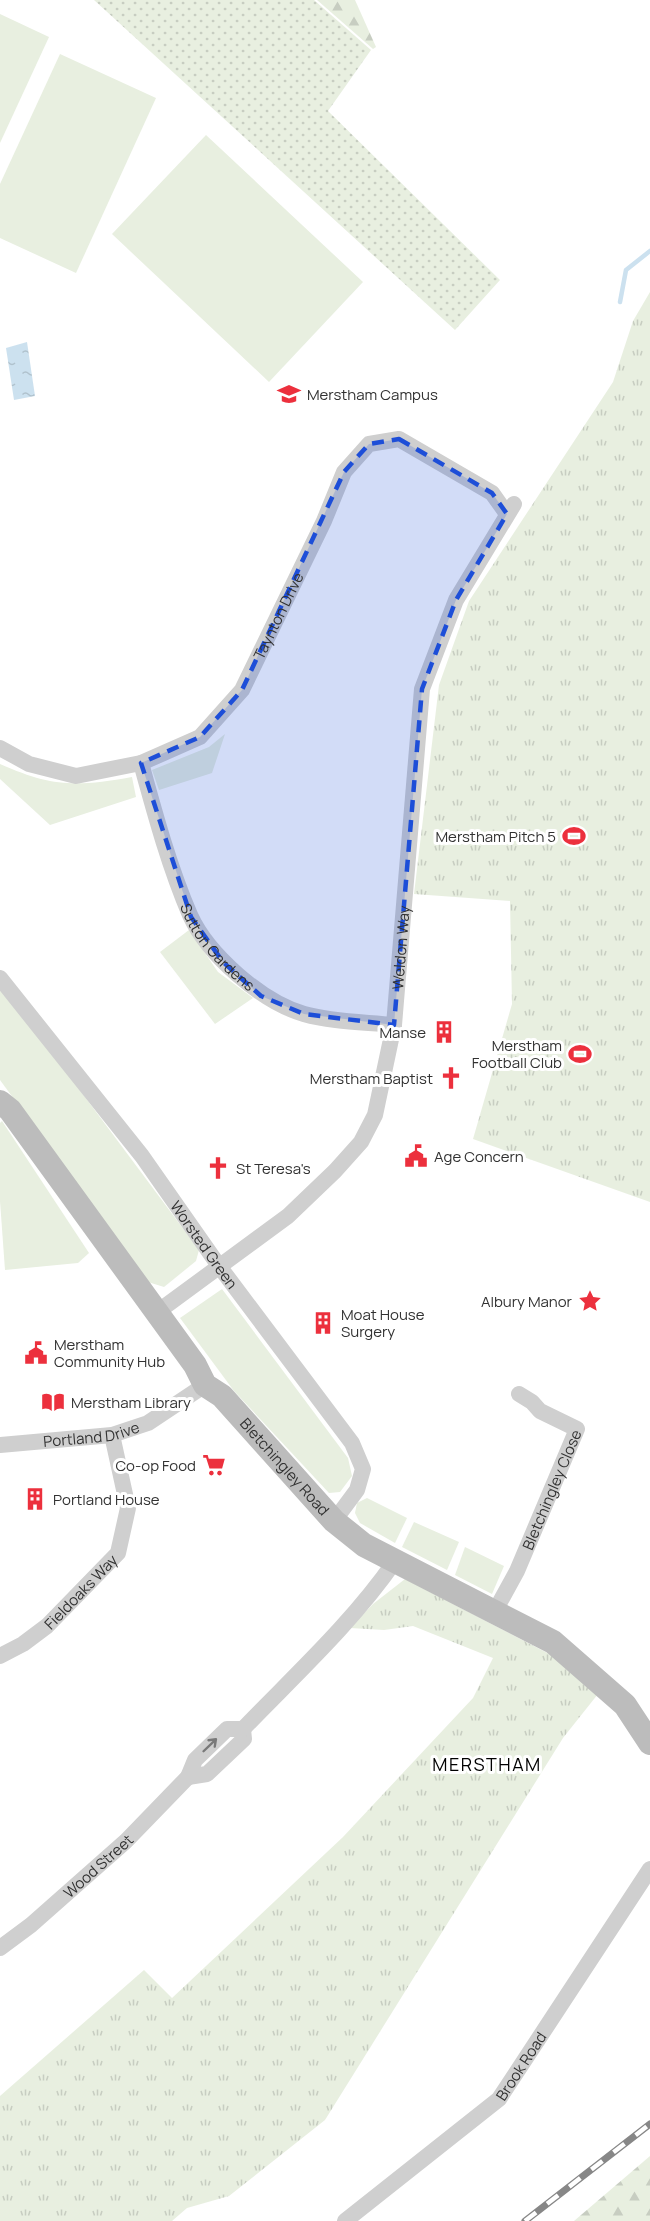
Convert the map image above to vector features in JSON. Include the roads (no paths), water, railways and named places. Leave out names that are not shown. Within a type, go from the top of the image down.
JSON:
[{"type":"street","name":"Taynton Drive","points":[[0,748],[29,764],[76,776],[141,763],[200,737],[242,690],[324,521],[344,472],[369,444],[399,439],[492,493],[510,509]]},
{"type":"street","name":"Weldon Way","points":[[156,1313],[288,1216],[335,1172],[361,1142],[375,1115],[394,1025],[422,689],[456,600],[510,509]]},
{"type":"street","name":"Sutton Gardens","points":[[141,763],[155,816],[191,917],[223,962],[261,996],[304,1014],[394,1025]]},
{"type":"street","name":"Worsted Green","points":[[0,978],[142,1156],[219,1266],[352,1443],[363,1469],[357,1490],[334,1521]]},
{"type":"street","name":"Bletchingley Road","points":[[0,1102],[10,1110],[195,1365],[205,1384],[222,1396],[334,1521],[364,1545],[553,1642],[602,1682],[625,1705],[650,1743]]},
{"type":"street","name":"Portland Drive","points":[[0,1445],[112,1435],[148,1423],[205,1384]]},
{"type":"street","name":"Bletchingley Close","points":[[495,1611],[517,1571],[577,1429],[540,1412],[532,1402],[519,1394]]},
{"type":"street","name":"Fieldoaks Way","points":[[0,1656],[23,1644],[47,1626],[118,1553],[128,1508],[112,1435]]},
{"type":"street","name":"Wood Street","points":[[0,1948],[126,1841],[188,1777],[207,1774],[244,1739],[243,1729],[379,1585],[395,1561]]},
{"type":"street","name":"Brook Road","points":[[345,2221],[499,2099],[650,1869]]},
{"type":"water","points":[[27,342],[35,396],[14,400],[6,348]]},
{"type":"waterway","points":[[620,302],[626,270],[650,251]]},
{"type":"railway","points":[[525,2221],[650,2124]]},
{"type":"place","name":"Merstham Campus","points":[[289,394]]},
{"type":"place","name":"Merstham Pitch 5","points":[[574,836]]},
{"type":"place","name":"Manse","points":[[444,1032]]},
{"type":"place","name":"Merstham Football Club","points":[[580,1054]]},
{"type":"place","name":"Merstham Baptist","points":[[451,1078]]},
{"type":"place","name":"Age Concern","points":[[416,1156]]},
{"type":"place","name":"St Teresa's","points":[[218,1168]]},
{"type":"place","name":"Albury Manor","points":[[590,1301]]},
{"type":"place","name":"Moat House Surgery","points":[[323,1323]]},
{"type":"place","name":"Merstham Community Hub","points":[[36,1353]]},
{"type":"place","name":"Merstham Library","points":[[53,1402]]},
{"type":"place","name":"Co-op Food","points":[[214,1465]]},
{"type":"place","name":"Portland House","points":[[35,1499]]},
{"type":"district","name":"MERSTHAM","points":[[487,1764]]}]
